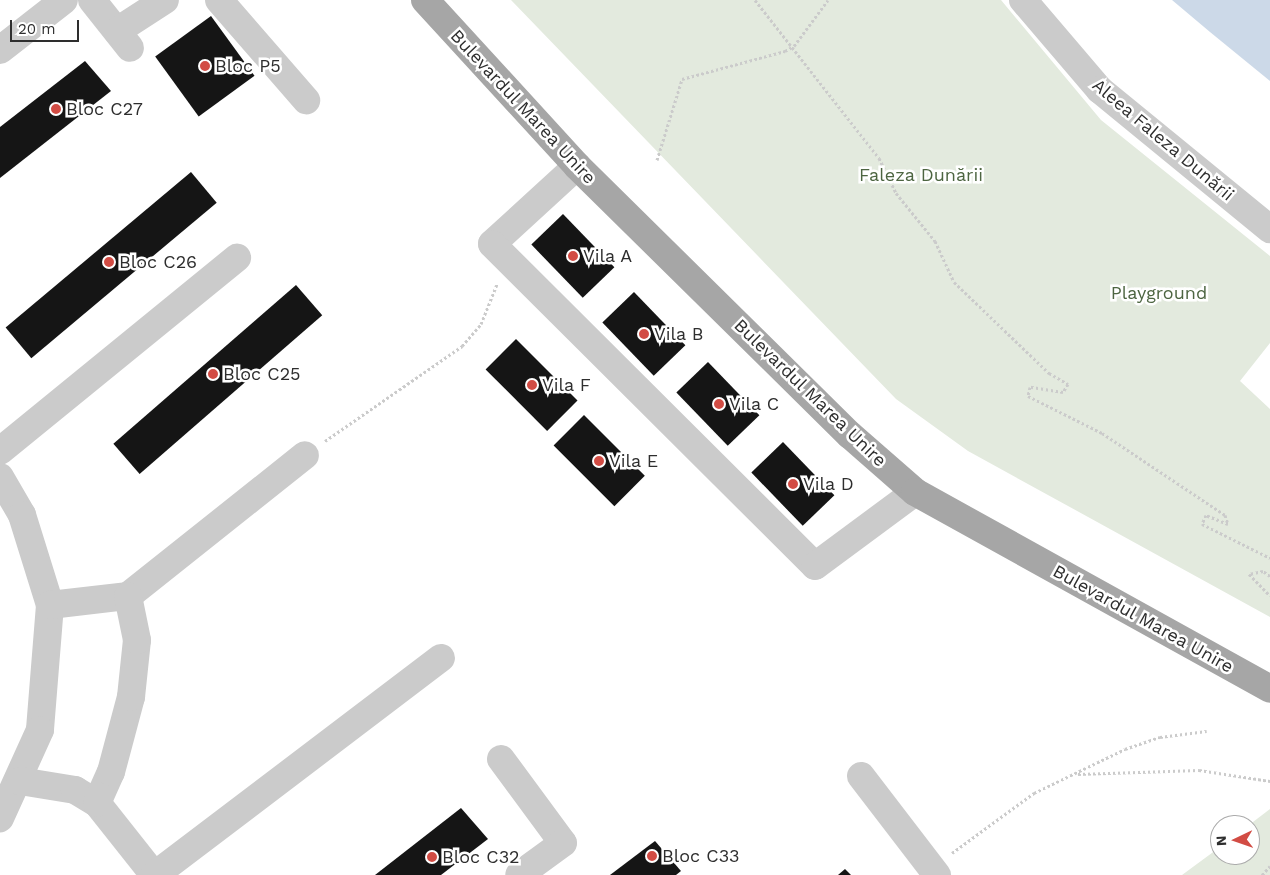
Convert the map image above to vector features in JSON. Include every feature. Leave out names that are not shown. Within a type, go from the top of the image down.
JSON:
[{"type":"main road","name":"Bulevardul Marea Unire","points":[[425,0],[577,166],[850,435],[915,492],[1270,689]]},
{"type":"street","points":[[0,50],[64,0]]},
{"type":"street","points":[[92,0],[124,40],[165,0]]},
{"type":"street","points":[[219,0],[306,100]]},
{"type":"street","name":"Aleea Faleza Dunării","points":[[1023,0],[1100,90],[1270,229]]},
{"type":"street","points":[[577,166],[492,244],[815,566],[915,492]]},
{"type":"street","points":[[0,451],[237,258]]},
{"type":"street","points":[[50,605],[128,596],[305,455]]},
{"type":"street","points":[[0,477],[22,515],[50,605],[40,730],[20,781],[0,818]]},
{"type":"street","points":[[97,803],[111,772],[131,697],[137,640],[128,596]]},
{"type":"street","points":[[20,781],[75,790],[97,803],[155,875],[441,658]]},
{"type":"street","points":[[501,758],[563,843],[519,875]]},
{"type":"street","points":[[861,776],[935,871]]},
{"type":"path","points":[[754,0],[794,46],[879,158],[896,193],[935,241],[954,282],[1049,373],[1068,384],[1063,392],[1030,387],[1028,396],[1102,433],[1225,515],[1228,524],[1206,515],[1202,524],[1270,558]]},
{"type":"path","points":[[657,160],[682,78],[794,46],[828,0]]},
{"type":"path","points":[[305,455],[462,346],[481,324],[506,260]]},
{"type":"path","points":[[1270,576],[1249,574],[1270,596]]},
{"type":"path","points":[[935,871],[1034,793],[1160,737],[1207,731]]},
{"type":"path","points":[[1075,774],[1199,770],[1270,781]]},
{"type":"path","points":[[1262,875],[1270,866]]},
{"type":"green space","name":"Faleza Dunării","points":[[511,0],[1001,0],[1101,120],[1270,256],[1270,343],[1240,381],[1270,409],[1270,617],[968,451],[896,399]]},
{"type":"green space","points":[[1270,809],[1270,875],[1182,875],[1210,854],[1210,865],[1260,865],[1260,817]]},
{"type":"water","points":[[1172,0],[1270,0],[1270,81],[1210,32]]},
{"type":"building","name":"Bloc P5","points":[[211,16],[254,76],[199,116],[155,57]]},
{"type":"building","name":"Bloc C27","points":[[85,61],[111,91],[0,178],[0,127]]},
{"type":"building","name":"Bloc C26","points":[[191,172],[217,203],[31,358],[6,328]]},
{"type":"building","name":"Vila A","points":[[563,214],[614,267],[583,298],[531,245]]},
{"type":"building","name":"Bloc C25","points":[[296,285],[322,315],[140,474],[113,444]]},
{"type":"building","name":"Vila B","points":[[634,292],[685,345],[654,376],[602,323]]},
{"type":"building","name":"Vila F","points":[[516,339],[578,401],[547,431],[486,369]]},
{"type":"building","name":"Vila C","points":[[708,362],[759,415],[728,446],[676,393]]},
{"type":"building","name":"Vila E","points":[[584,415],[645,476],[614,506],[554,445]]},
{"type":"building","name":"Vila D","points":[[783,442],[834,495],[803,526],[751,473]]},
{"type":"building","name":"Bloc C32","points":[[461,808],[488,839],[441,875],[375,875]]},
{"type":"building","name":"Bloc C33","points":[[655,841],[681,871],[676,875],[610,875]]},
{"type":"building","points":[[845,869],[851,875],[838,875]]},
{"type":"place","name":"Bloc P5","points":[[205,66]]},
{"type":"place","name":"Bloc C27","points":[[56,109]]},
{"type":"place","name":"Vila A","points":[[573,256]]},
{"type":"place","name":"Bloc C26","points":[[109,262]]},
{"type":"place","name":"Vila B","points":[[644,334]]},
{"type":"place","name":"Bloc C25","points":[[213,374]]},
{"type":"place","name":"Vila F","points":[[532,385]]},
{"type":"place","name":"Vila C","points":[[719,404]]},
{"type":"place","name":"Vila E","points":[[599,461]]},
{"type":"place","name":"Vila D","points":[[793,484]]},
{"type":"place","name":"Bloc C33","points":[[652,856]]},
{"type":"place","name":"Bloc C32","points":[[432,857]]},
{"type":"park label","name":"Playground","points":[[1159,293]]}]
